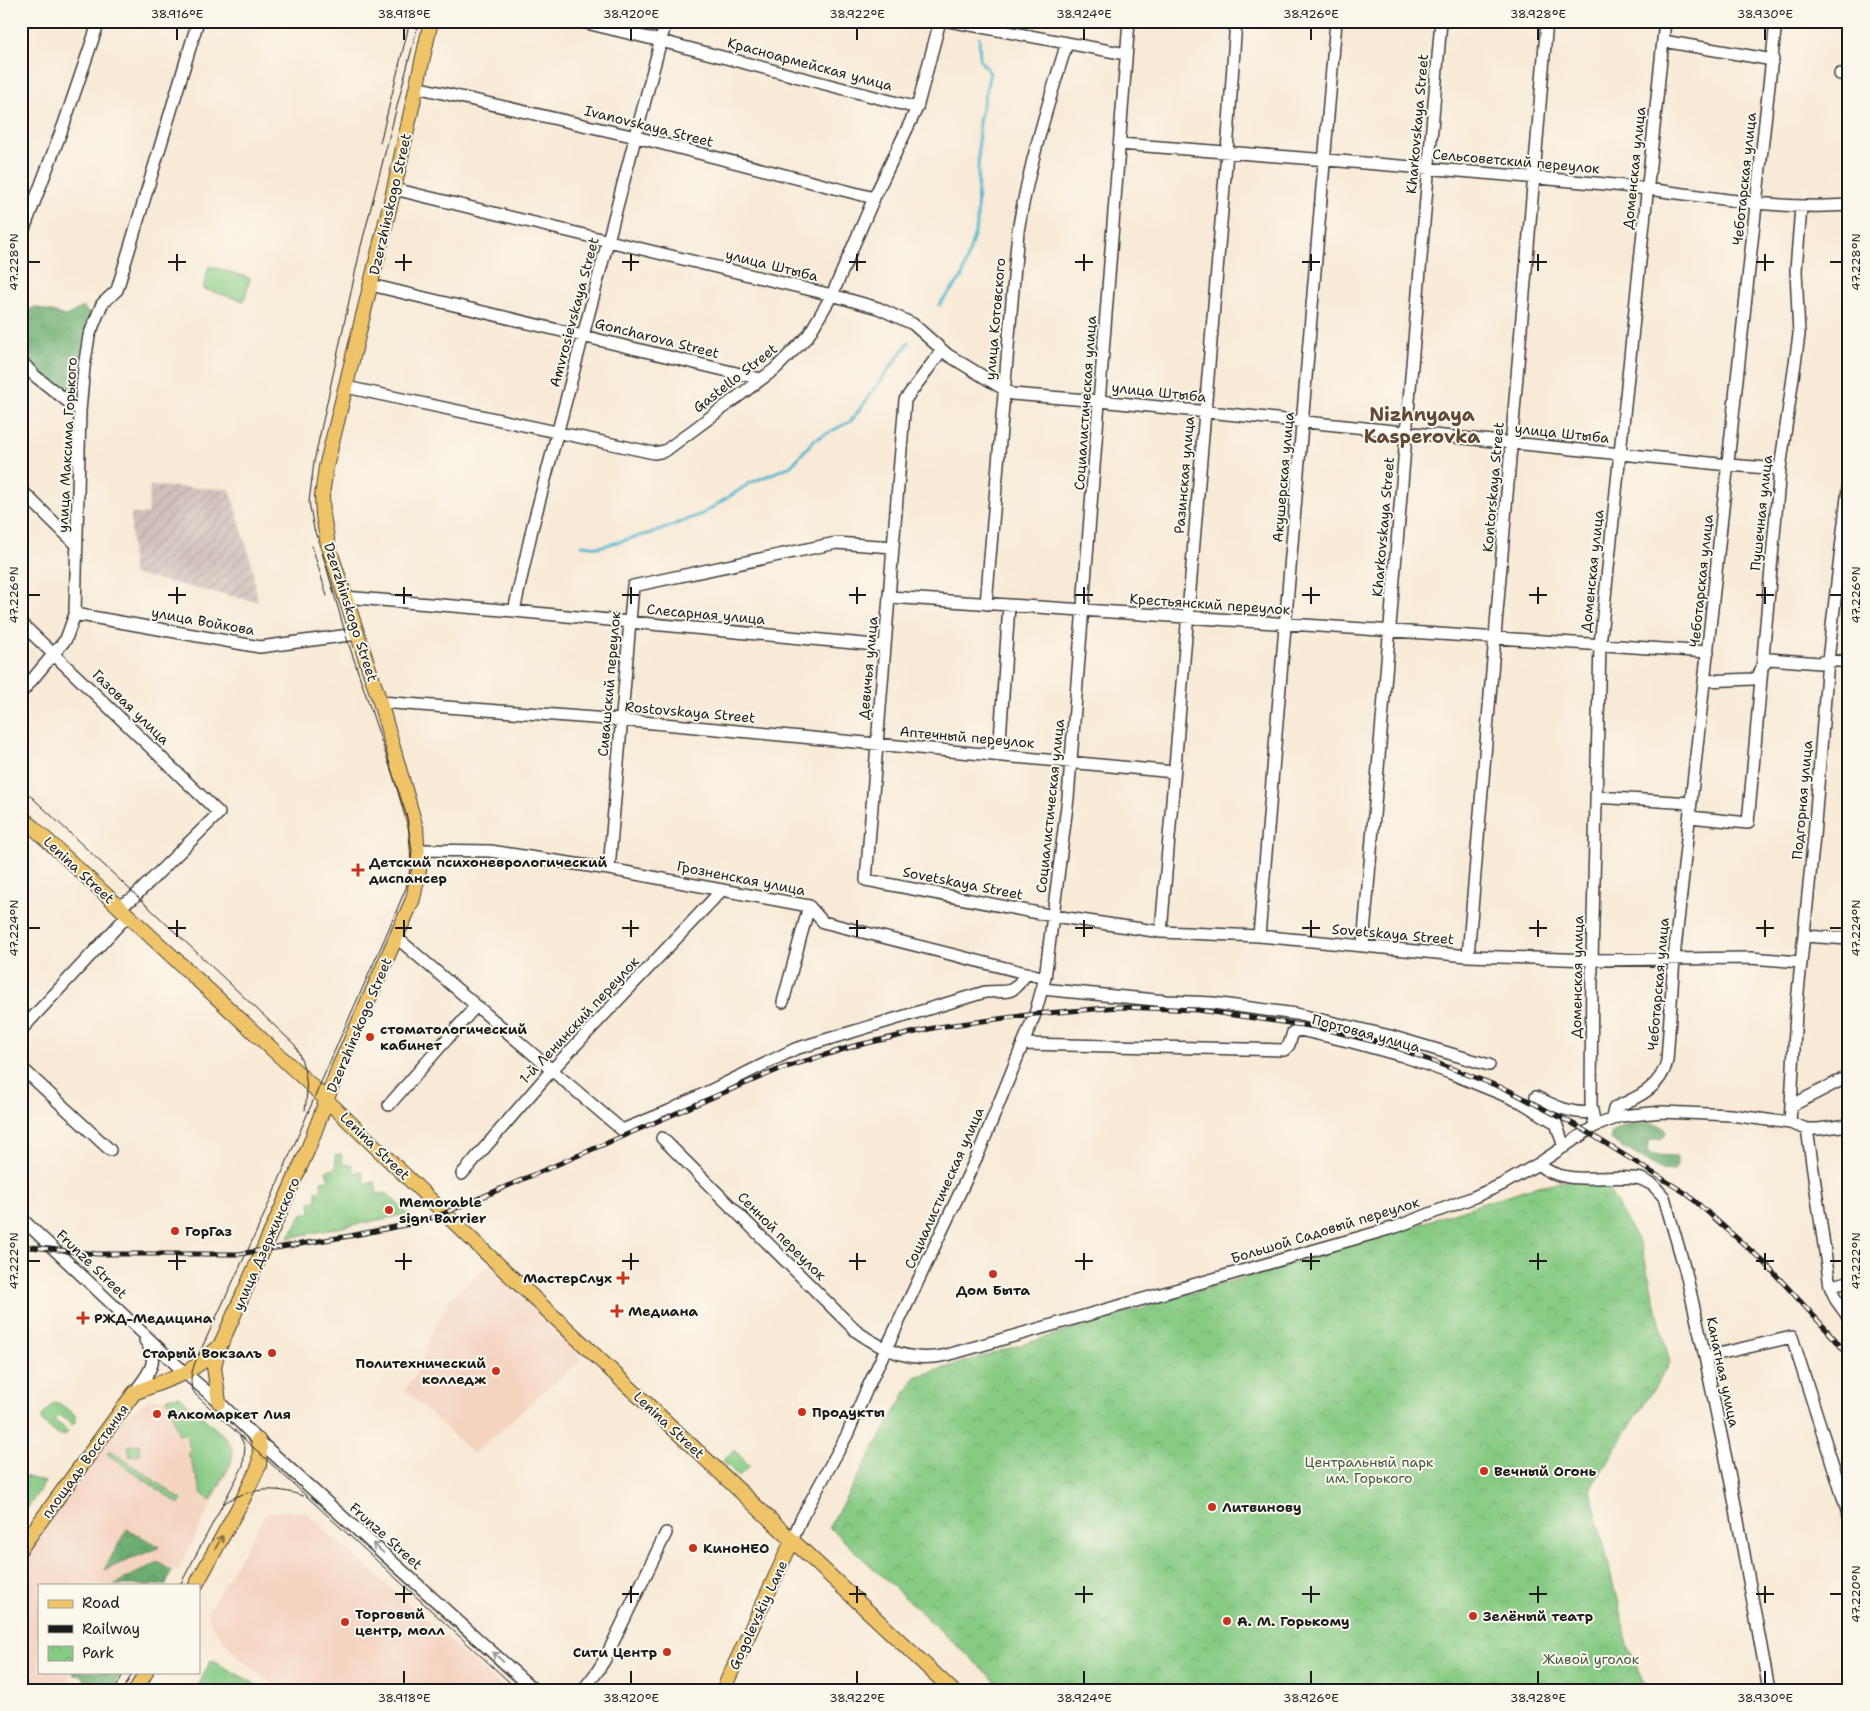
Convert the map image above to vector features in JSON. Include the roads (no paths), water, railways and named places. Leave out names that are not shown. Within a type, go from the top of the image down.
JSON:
[{"type":"main road","name":"Dzerzhinskogo Street","points":[[327,1100],[339,1067],[413,899],[419,870],[416,828],[409,800],[380,702],[328,545],[322,496],[326,467],[394,189],[431,21]]},
{"type":"main road","name":"Lenina Street","points":[[21,816],[327,1100],[499,1266],[952,1690]]},
{"type":"main road","name":"улица Дзержинского","points":[[185,1373],[202,1362],[220,1346],[308,1150],[327,1100]]},
{"type":"main road","points":[[219,1402],[214,1367],[220,1346]]},
{"type":"main road","name":"площадь Восстания","points":[[21,1548],[134,1393],[185,1373]]},
{"type":"main road","points":[[197,1584],[259,1466],[260,1447],[258,1440]]},
{"type":"main road","name":"Gogolevskiy Lane","points":[[723,1690],[792,1541]]},
{"type":"main road","points":[[136,1690],[145,1674]]},
{"type":"street","points":[[21,237],[64,124],[99,21]]},
{"type":"street","name":"улица Максима Горького","points":[[21,693],[66,640],[75,614],[80,411],[89,336],[102,304],[117,290],[198,21]]},
{"type":"street","name":"Красноармейская улица","points":[[578,21],[661,40],[917,108]]},
{"type":"street","name":"Amvrosievskaya Street","points":[[514,611],[532,529],[666,21]]},
{"type":"street","name":"Gastello Street","points":[[346,387],[654,453],[665,451],[775,369],[808,336],[832,295],[874,198],[917,108],[940,21]]},
{"type":"street","points":[[949,21],[1126,54]]},
{"type":"street","name":"Социалистическая улица","points":[[792,1541],[801,1519],[847,1435],[980,1150],[1023,1044],[1044,984],[1054,916],[1071,762],[1129,21]]},
{"type":"street","name":"Разинская улица","points":[[1161,932],[1227,152],[1236,21]]},
{"type":"street","name":"Акушерская улица","points":[[1260,936],[1336,21]]},
{"type":"street","name":"Kharkovskaya Street","points":[[1363,946],[1441,21]]},
{"type":"street","name":"Kontorskaya Street","points":[[1468,956],[1547,21]]},
{"type":"street","name":"Доменская улица","points":[[1595,1126],[1592,1112],[1592,960],[1600,645],[1665,21]]},
{"type":"street","name":"Чеботарская улица","points":[[1612,1118],[1616,1107],[1639,1097],[1651,1088],[1661,1076],[1666,1066],[1674,958],[1776,21]]},
{"type":"street","points":[[1663,41],[1772,60]]},
{"type":"street","name":"улица Котовского","points":[[986,604],[1017,239],[1026,186],[1038,135],[1066,43]]},
{"type":"street","name":"Ivanovskaya Street","points":[[416,87],[636,137],[874,198]]},
{"type":"street","name":"Сельсоветский переулок","points":[[1119,144],[1429,168],[1647,188],[1756,205],[1801,207],[1849,205]]},
{"type":"street","name":"улица Штыба","points":[[394,189],[832,295],[878,308],[913,324],[942,350],[1012,394],[1100,401],[1511,444],[1780,469]]},
{"type":"street","name":"Пушечная улица","points":[[1690,817],[1748,823],[1780,469],[1799,335],[1796,270],[1801,207]]},
{"type":"street","name":"Goncharova Street","points":[[371,285],[761,378]]},
{"type":"street","name":"Девичья улица","points":[[866,880],[905,400],[942,350]]},
{"type":"street","points":[[21,361],[35,376],[80,411]]},
{"type":"street","name":"Подгорная улица","points":[[1790,1123],[1796,1012],[1828,660],[1849,480]]},
{"type":"street","points":[[21,490],[77,545]]},
{"type":"street","name":"Сивашский переулок","points":[[609,869],[633,586],[836,543],[893,547]]},
{"type":"street","name":"Слесарная улица","points":[[344,597],[885,646]]},
{"type":"street","name":"Крестьянский переулок","points":[[889,598],[1708,652]]},
{"type":"street","points":[[999,755],[1009,606]]},
{"type":"street","name":"улица Войкова","points":[[75,614],[260,647],[357,634]]},
{"type":"street","name":"Газовая улица","points":[[21,623],[219,813],[132,899],[123,911]]},
{"type":"street","points":[[1705,681],[1753,679],[1758,677],[1762,667],[1769,659],[1820,663],[1828,660],[1849,662]]},
{"type":"street","name":"Rostovskaya Street","points":[[380,702],[621,720],[877,744]]},
{"type":"street","name":"Аптечный переулок","points":[[877,744],[1174,772]]},
{"type":"street","points":[[1596,797],[1691,803]]},
{"type":"street","name":"Грозненская улица","points":[[419,850],[490,851],[609,869],[809,906],[822,922],[1027,973],[1044,984]]},
{"type":"street","name":"Sovetskaya Street","points":[[866,880],[1054,916],[1161,932],[1260,936],[1468,956],[1592,960],[1750,958],[1801,962]]},
{"type":"street","name":"1-й Ленинский переулок","points":[[462,1174],[551,1070],[722,890]]},
{"type":"street","points":[[783,1002],[809,906]]},
{"type":"street","points":[[21,1030],[123,911]]},
{"type":"street","points":[[1804,936],[1849,939]]},
{"type":"street","points":[[397,938],[622,1130],[669,1111],[795,1049],[985,992],[1011,992],[1027,973]]},
{"type":"street","name":"Портовая улица","points":[[1044,984],[1157,1000],[1213,1003],[1296,1014],[1390,1036],[1489,1064]]},
{"type":"street","points":[[389,1104],[476,1006]]},
{"type":"street","name":"Портовая улица","points":[[1023,1044],[1279,1050],[1287,1048],[1293,1032],[1300,1030],[1403,1056],[1512,1098],[1554,1120],[1564,1147]]},
{"type":"street","points":[[21,1067],[110,1150]]},
{"type":"street","points":[[1791,1106],[1849,1076]]},
{"type":"street","points":[[1536,1097],[1566,1109],[1584,1113],[1592,1112]]},
{"type":"street","name":"Большой Садовый переулок","points":[[886,1350],[904,1356],[922,1358],[946,1355],[1396,1226],[1474,1197],[1503,1184],[1538,1164],[1595,1126],[1612,1118],[1662,1112],[1731,1116],[1790,1123],[1807,1129],[1849,1125]]},
{"type":"street","points":[[1807,1129],[1830,1286],[1836,1300],[1849,1318]]},
{"type":"street","name":"Сенной переулок","points":[[662,1138],[856,1331],[886,1350]]},
{"type":"street","name":"Канатная улица","points":[[1538,1164],[1548,1172],[1562,1176],[1641,1179],[1660,1192],[1666,1203],[1686,1273],[1705,1357],[1769,1690]]},
{"type":"street","name":"Frunze Street","points":[[21,1218],[185,1373],[534,1690]]},
{"type":"street","points":[[1830,1286],[1849,1282]]},
{"type":"street","points":[[134,1393],[152,1368],[152,1351],[137,1328]]},
{"type":"street","points":[[1705,1357],[1792,1337],[1849,1516]]},
{"type":"street","points":[[185,1373],[214,1367]]},
{"type":"street","points":[[583,1690],[605,1659],[666,1533]]},
{"type":"waterway","points":[[939,305],[962,277],[977,225],[979,122],[990,73],[980,60],[979,37]]},
{"type":"waterway","points":[[582,545],[599,547],[655,532],[702,514],[750,483],[791,466],[814,440],[851,421],[909,342]]},
{"type":"tram line","points":[[380,143],[410,21]]},
{"type":"tram line","points":[[419,21],[361,246],[314,462],[309,502],[314,529],[346,636],[407,817],[412,851],[410,869],[406,888],[384,940],[260,1224],[197,1358],[191,1382],[196,1395],[518,1690]]},
{"type":"tram line","points":[[312,546],[327,596]]},
{"type":"tram line","points":[[21,787],[295,1045],[306,1077],[305,1110]]},
{"type":"tram line","points":[[181,1584],[243,1466],[245,1447],[240,1436]]},
{"type":"tram line","points":[[224,1503],[243,1494],[262,1490],[282,1491],[303,1496]]},
{"type":"tram line","points":[[115,1690],[123,1674]]},
{"type":"tram line","points":[[123,1690],[132,1674]]},
{"type":"railway","points":[[21,1246],[97,1254],[239,1254],[350,1236],[420,1222],[780,1069],[854,1046],[938,1027],[1035,1014],[1119,1007],[1198,1010],[1316,1027],[1392,1046],[1508,1090],[1579,1127],[1687,1194],[1765,1263],[1849,1357]]},
{"type":"place","name":"Детский психоневрологический диспансер","points":[[358,870]]},
{"type":"place","name":"стоматологический кабинет","points":[[370,1037]]},
{"type":"place","name":"Memorable sign Barrier","points":[[389,1210]]},
{"type":"place","name":"ГорГаз","points":[[175,1231]]},
{"type":"place","name":"Дом Быта","points":[[993,1274]]},
{"type":"place","name":"МастерСлух","points":[[623,1278]]},
{"type":"place","name":"Медиана","points":[[617,1311]]},
{"type":"place","name":"РЖД-Медицина","points":[[83,1318]]},
{"type":"place","name":"Старый Вокзалъ","points":[[272,1353]]},
{"type":"place","name":"Политехнический колледж","points":[[496,1371]]},
{"type":"place","name":"Продукты","points":[[802,1412]]},
{"type":"place","name":"Алкомаркет Лия","points":[[157,1414]]},
{"type":"place","name":"Вечный Огонь","points":[[1484,1471]]},
{"type":"place","name":"Литвинову","points":[[1212,1507]]},
{"type":"place","name":"КиноНЕО","points":[[693,1548]]},
{"type":"place","name":"Зелёный театр","points":[[1473,1616]]},
{"type":"place","name":"А. М. Горькому","points":[[1227,1621]]},
{"type":"place","name":"Торговый центр, молл","points":[[345,1622]]},
{"type":"place","name":"Сити Центр","points":[[667,1652]]},
{"type":"district","name":"Nizhnyaya Kasperovka","points":[[1422,425]]},
{"type":"park label","name":"Центральный парк им. Горького","points":[[1369,1470]]},
{"type":"park label","name":"Живой уголок","points":[[1591,1659]]}]
